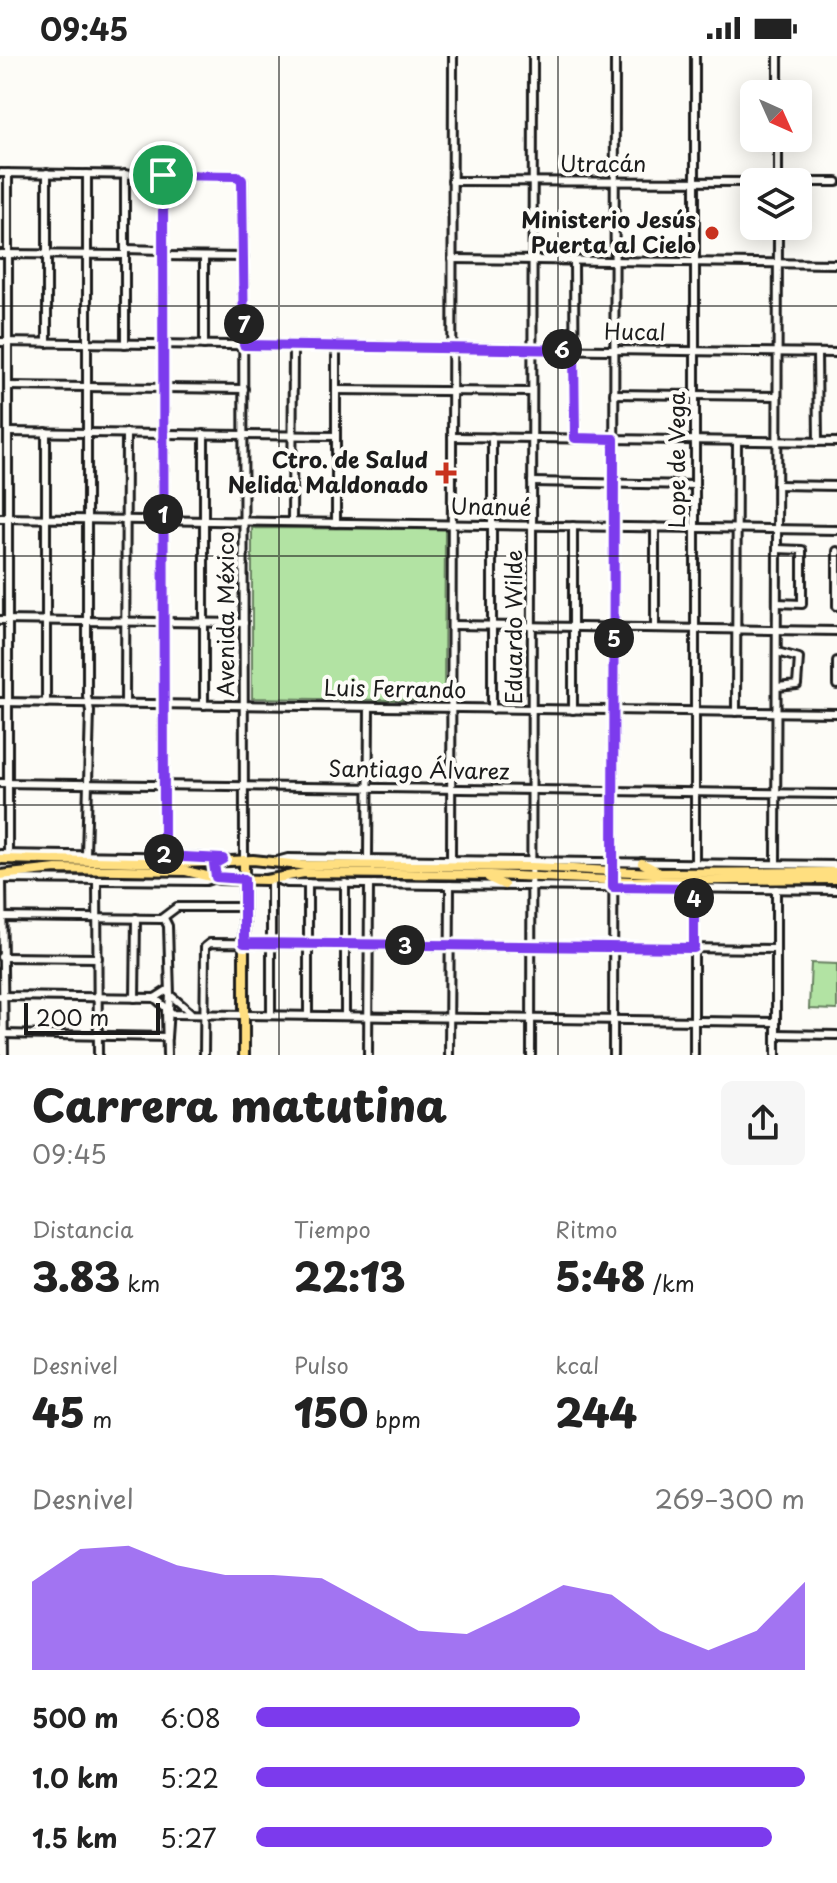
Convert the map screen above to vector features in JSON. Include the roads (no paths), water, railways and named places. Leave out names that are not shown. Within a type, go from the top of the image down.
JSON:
[{"type":"main road","points":[[3,855],[184,863],[223,859],[300,865],[613,866],[690,873]]},
{"type":"main road","points":[[23,857],[31,867],[24,877]]},
{"type":"main road","points":[[219,879],[213,869],[223,859]]},
{"type":"main road","name":"Avenida México","points":[[244,860],[248,866],[244,879],[244,1055]]},
{"type":"main road","points":[[271,861],[276,869],[273,879]]},
{"type":"main road","points":[[642,863],[655,870],[690,873],[837,872]]},
{"type":"main road","points":[[1,877],[24,877],[56,869],[186,871],[219,879],[273,879],[304,873],[448,874],[532,882],[613,884],[837,879]]},
{"type":"main road","points":[[448,874],[490,878],[504,885]]},
{"type":"street","points":[[451,860],[453,56]]},
{"type":"street","name":"Eduardo Wilde","points":[[531,1055],[533,56]]},
{"type":"street","points":[[613,1055],[615,56]]},
{"type":"street","name":"Lope de Vega","points":[[695,56],[695,863]]},
{"type":"street","points":[[778,56],[778,80]]},
{"type":"street","points":[[3,855],[4,518],[8,432],[4,342],[4,173],[47,173],[163,175],[164,856]]},
{"type":"street","points":[[47,173],[47,343]]},
{"type":"street","points":[[86,855],[87,174]]},
{"type":"street","points":[[125,174],[125,344]]},
{"type":"street","name":"Avenida México","points":[[163,175],[241,177],[244,257],[244,860]]},
{"type":"street","name":"Utracán","points":[[452,181],[740,182]]},
{"type":"street","points":[[812,182],[837,182]]},
{"type":"street","points":[[776,864],[778,240]]},
{"type":"street","points":[[4,254],[125,252],[244,257]]},
{"type":"street","points":[[204,257],[204,345]]},
{"type":"street","points":[[452,259],[837,264]]},
{"type":"street","points":[[574,261],[575,438]]},
{"type":"street","name":"Hucal","points":[[4,342],[837,353]]},
{"type":"street","points":[[292,522],[293,346]]},
{"type":"street","points":[[336,346],[336,523]]},
{"type":"street","points":[[817,353],[818,442]]},
{"type":"street","points":[[8,386],[244,389]]},
{"type":"street","points":[[336,390],[532,392]]},
{"type":"street","points":[[614,394],[777,396]]},
{"type":"street","points":[[8,432],[336,436]]},
{"type":"street","points":[[46,432],[46,703]]},
{"type":"street","points":[[125,704],[126,433]]},
{"type":"street","points":[[204,434],[204,705]]},
{"type":"street","points":[[452,437],[837,442]]},
{"type":"street","points":[[492,437],[492,709]]},
{"type":"street","points":[[736,712],[737,441]]},
{"type":"street","points":[[532,482],[695,485]]},
{"type":"street","points":[[777,485],[837,486]]},
{"type":"street","name":"Unanué","points":[[4,518],[837,530]]},
{"type":"street","points":[[573,526],[573,710]]},
{"type":"street","points":[[655,527],[655,628]]},
{"type":"street","points":[[777,549],[802,550],[802,604],[777,603]]},
{"type":"street","points":[[837,551],[837,606]]},
{"type":"street","points":[[4,620],[244,623]]},
{"type":"street","points":[[452,625],[837,631]]},
{"type":"street","points":[[777,652],[797,654],[799,670],[797,685],[777,687]]},
{"type":"street","points":[[837,661],[837,685]]},
{"type":"street","name":"Luis Ferrando","points":[[4,702],[837,713]]},
{"type":"street","points":[[368,859],[369,707]]},
{"type":"street","name":"Santiago Álvarez","points":[[4,783],[837,794]]},
{"type":"street","points":[[23,857],[164,856],[200,857],[212,861]]},
{"type":"street","points":[[271,861],[286,858],[532,864]]},
{"type":"street","points":[[613,866],[642,863],[837,865]]},
{"type":"street","points":[[1,877],[4,1055]]},
{"type":"street","points":[[24,877],[219,879]]},
{"type":"street","points":[[271,1014],[273,879],[308,883],[450,885],[532,882]]},
{"type":"street","points":[[97,880],[98,1055]]},
{"type":"street","points":[[308,883],[308,1014]]},
{"type":"street","points":[[345,883],[345,1015]]},
{"type":"street","points":[[368,1055],[369,884]]},
{"type":"street","points":[[613,884],[837,890]]},
{"type":"street","points":[[449,1055],[450,885]]},
{"type":"street","points":[[694,888],[694,1055]]},
{"type":"street","points":[[776,889],[776,1055]]},
{"type":"street","points":[[1,917],[164,918],[178,907],[244,907]]},
{"type":"street","points":[[135,998],[136,918]]},
{"type":"street","points":[[164,918],[168,926],[167,1055]]},
{"type":"street","points":[[204,1055],[206,945],[308,943],[776,949]]},
{"type":"street","points":[[1,957],[98,958]]},
{"type":"street","points":[[2,996],[155,998],[169,990]]},
{"type":"street","points":[[169,990],[190,1012]]},
{"type":"street","points":[[155,998],[168,1011],[190,1012],[776,1022]]},
{"type":"street","points":[[2,1034],[167,1037]]},
{"type":"street","points":[[776,1034],[837,1035]]},
{"type":"place","name":"Ministerio Jesús Puerta al Cielo","points":[[712,233]]},
{"type":"place","name":"Ctro. de Salud Nelida Maldonado","points":[[446,473]]}]
